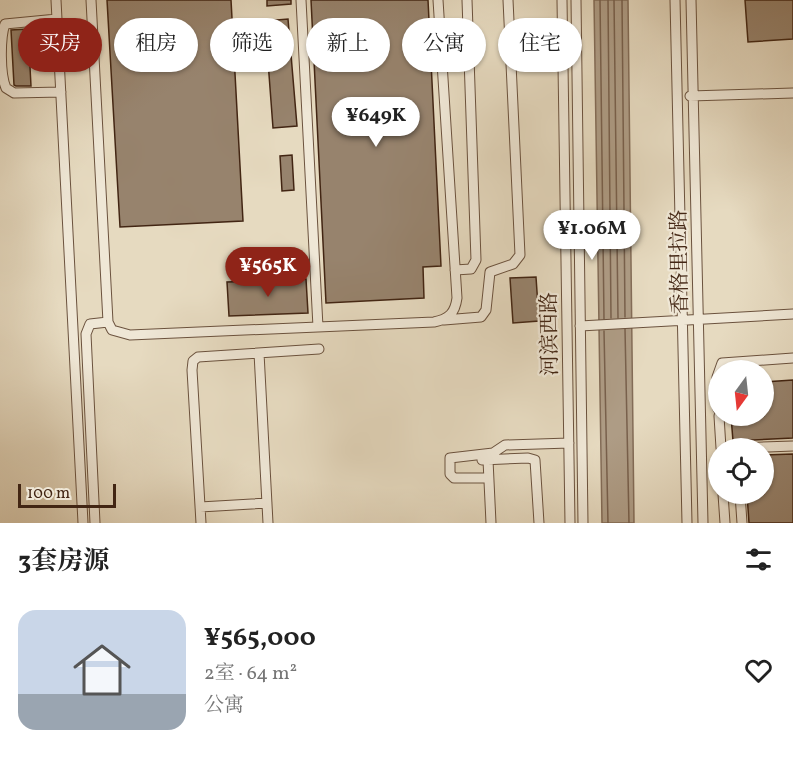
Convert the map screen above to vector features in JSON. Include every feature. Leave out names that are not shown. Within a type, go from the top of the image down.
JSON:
[{"type":"street","points":[[56,0],[57,18]]},
{"type":"street","points":[[91,0],[108,321],[112,330],[130,335],[318,327],[481,316],[486,310],[489,272],[513,264],[520,255],[508,0]]},
{"type":"street","points":[[301,0],[318,327]]},
{"type":"street","points":[[438,0],[456,307],[453,313],[443,320]]},
{"type":"street","points":[[455,270],[471,269],[476,260],[467,0]]},
{"type":"street","name":"河滨西路","points":[[562,0],[570,523]]},
{"type":"street","points":[[576,0],[583,523]]},
{"type":"street","name":"香格里拉路","points":[[675,0],[687,523]]},
{"type":"street","name":"香格里拉路","points":[[691,0],[704,523]]},
{"type":"street","points":[[18,23],[5,24],[1,33],[1,69],[6,88],[14,93],[61,92]]},
{"type":"street","points":[[60,72],[83,523]]},
{"type":"street","points":[[678,96],[793,93]]},
{"type":"street","points":[[580,326],[793,314]]},
{"type":"street","points":[[95,523],[86,334],[90,324],[108,321]]},
{"type":"street","points":[[201,523],[192,370],[194,361],[198,357],[319,349]]},
{"type":"street","points":[[259,353],[268,523]]},
{"type":"street","points":[[765,360],[793,358]]},
{"type":"street","points":[[488,478],[454,478],[450,474],[449,461],[453,455],[493,453],[505,445],[569,443]]},
{"type":"street","points":[[774,447],[793,446]]},
{"type":"street","points":[[488,460],[491,523]]},
{"type":"street","points":[[449,461],[535,460],[539,523]]},
{"type":"street","points":[[201,507],[267,502]]},
{"type":"street","points":[[724,504],[725,523]]},
{"type":"street","points":[[741,504],[742,523]]},
{"type":"water","points":[[594,0],[628,0],[634,523],[602,523]]},
{"type":"building","points":[[107,0],[231,0],[232,18],[210,18],[210,72],[235,72],[243,221],[120,227]]},
{"type":"building","points":[[267,0],[291,0],[291,4],[267,6]]},
{"type":"building","points":[[311,0],[428,0],[429,18],[402,18],[402,72],[432,72],[441,266],[423,267],[424,298],[326,303],[315,72],[390,72],[390,18],[312,18]]},
{"type":"building","points":[[745,0],[793,0],[793,39],[748,42]]},
{"type":"building","points":[[11,30],[18,30],[18,72],[30,72],[31,86],[14,85]]},
{"type":"building","points":[[269,72],[292,72],[297,126],[273,128]]},
{"type":"building","points":[[292,155],[294,190],[282,191],[280,156]]},
{"type":"building","points":[[536,277],[539,321],[513,323],[510,278]]},
{"type":"building","points":[[306,279],[308,313],[229,316],[227,282]]},
{"type":"building","points":[[793,380],[793,438],[733,438],[732,426],[774,426],[774,381]]},
{"type":"building","points":[[793,454],[793,523],[749,523],[748,504],[774,504],[774,455]]}]
